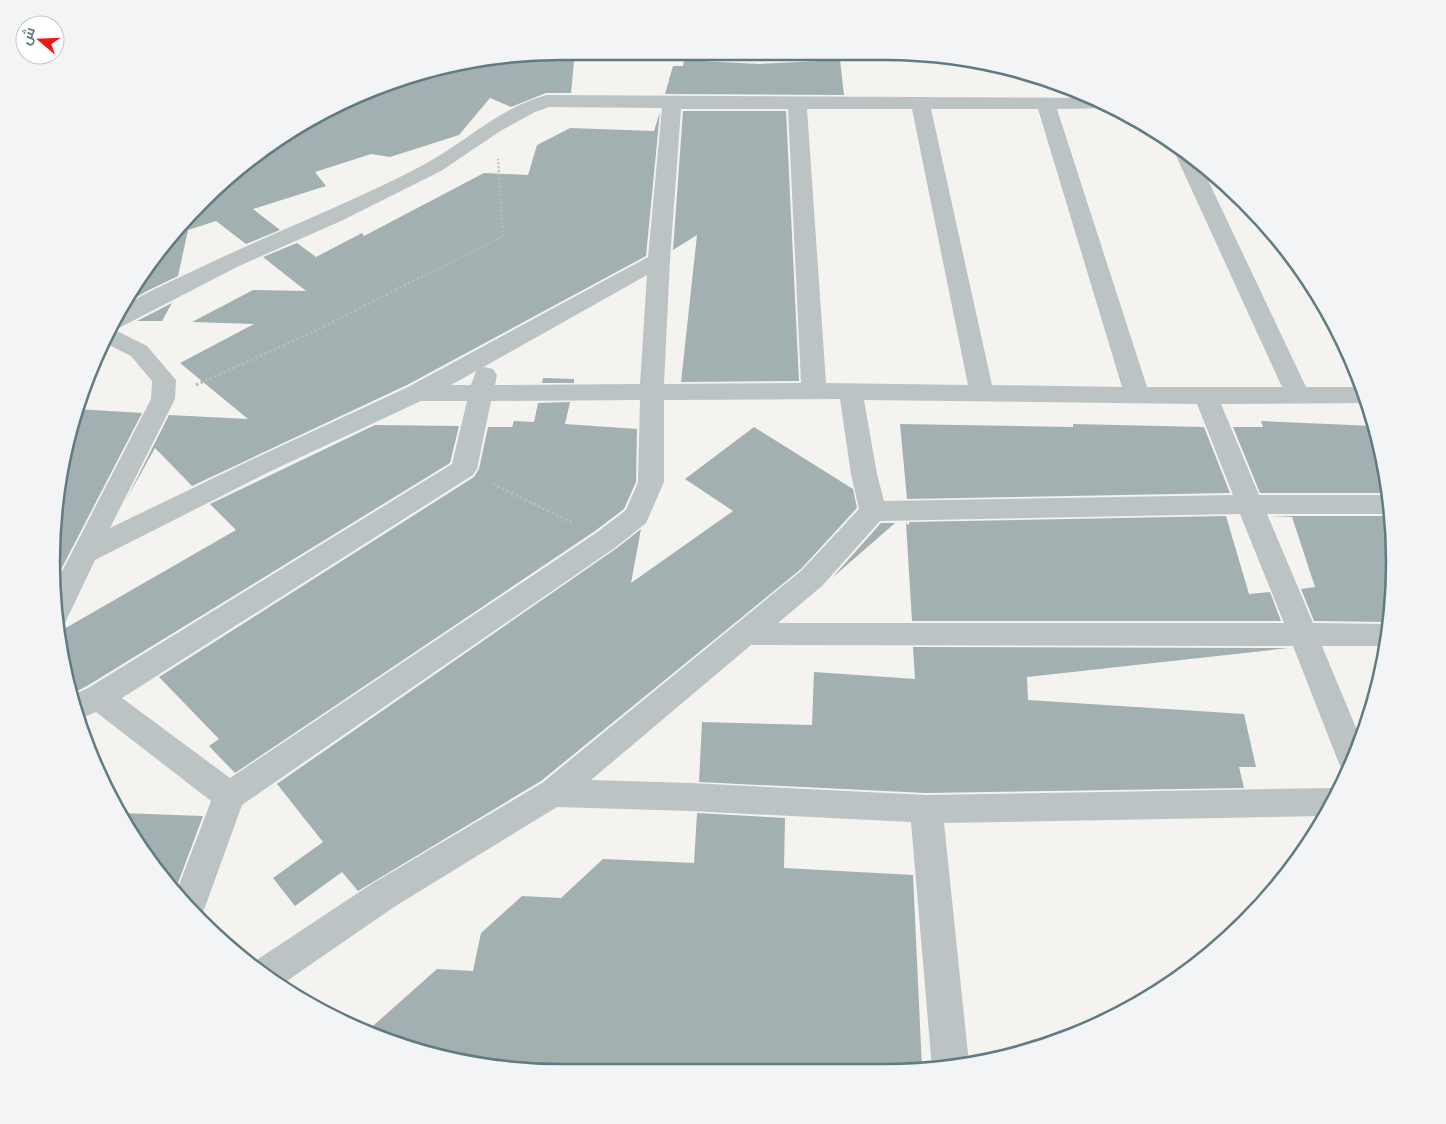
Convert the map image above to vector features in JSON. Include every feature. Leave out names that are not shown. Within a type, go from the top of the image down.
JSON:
[{"type":"street","points":[[124,316],[154,299],[222,266],[334,217],[434,166],[495,126],[528,108],[547,101],[797,104],[1089,104]]},
{"type":"street","points":[[191,899],[229,796],[606,540],[637,516],[651,482],[652,392],[659,260],[672,103]]},
{"type":"street","points":[[797,104],[814,391]]},
{"type":"street","points":[[920,104],[982,394]]},
{"type":"street","points":[[1046,104],[1137,395]]},
{"type":"street","points":[[1190,164],[1297,394]]},
{"type":"street","points":[[84,553],[417,393],[659,260]]},
{"type":"street","points":[[62,601],[163,399],[164,380],[139,351],[113,338]]},
{"type":"street","points":[[229,796],[87,703],[464,469],[491,352]]},
{"type":"street","points":[[417,393],[814,391],[850,393],[1206,396],[1357,395]]},
{"type":"street","points":[[850,393],[864,474],[873,511]]},
{"type":"street","points":[[1206,396],[1350,750]]},
{"type":"street","points":[[272,971],[382,896],[553,793],[812,578],[873,511],[1249,504],[1383,504]]},
{"type":"street","points":[[743,634],[1380,636]]},
{"type":"street","points":[[553,793],[691,797],[926,809],[1325,802]]},
{"type":"street","points":[[926,809],[950,1060]]},
{"type":"path","points":[[163,399],[313,332],[503,236],[495,126]]},
{"type":"path","points":[[464,469],[606,540]]},
{"type":"building","points":[[574,60],[571,93],[546,93],[511,107],[490,98],[459,135],[390,157],[371,154],[315,172],[326,186],[253,209],[280,230],[246,244],[216,221],[188,230],[178,276],[135,298],[164,256],[207,207],[256,164],[311,127],[370,98],[432,77],[496,64]]},
{"type":"building","points":[[684,60],[759,64],[840,60],[844,95],[665,94],[673,66],[683,66]]},
{"type":"building","points":[[683,111],[786,111],[799,381],[681,382],[697,235],[673,250]]},
{"type":"building","points":[[660,112],[646,256],[407,385],[192,486],[155,448],[126,500],[169,415],[248,419],[180,363],[254,324],[192,322],[253,290],[306,291],[263,257],[297,243],[316,257],[362,233],[364,236],[484,173],[528,175],[537,145],[570,128],[654,131]]},
{"type":"building","points":[[172,303],[162,321],[137,321]]},
{"type":"building","points":[[543,378],[574,379],[574,383],[542,383]]},
{"type":"building","points":[[570,402],[565,424],[637,429],[636,482],[624,509],[595,531],[235,773],[209,746],[219,739],[159,677],[474,477],[479,469],[488,427],[512,427],[514,421],[534,422],[538,403]]},
{"type":"building","points":[[84,409],[142,413],[60,571],[64,496],[77,432]]},
{"type":"building","points":[[1261,421],[1367,426],[1381,493],[1260,493],[1233,427],[1263,427]]},
{"type":"building","points":[[900,424],[1073,427],[1073,424],[1204,427],[1230,493],[907,499]]},
{"type":"building","points":[[375,425],[459,426],[450,463],[77,691],[64,629],[236,530],[210,504]]},
{"type":"building","points":[[754,427],[853,489],[857,508],[801,569],[541,781],[358,891],[342,872],[295,906],[273,878],[323,842],[277,784],[258,797],[617,548],[641,529],[631,583],[733,511],[685,479]]},
{"type":"building","points":[[1226,516],[1249,594],[1270,592],[1281,621],[912,621],[906,523],[909,525],[909,522]]},
{"type":"building","points":[[1270,516],[1384,516],[1386,562],[1383,622],[1314,621],[1301,589],[1315,587],[1292,517]]},
{"type":"building","points":[[881,523],[895,523],[832,578]]},
{"type":"building","points":[[913,647],[1289,648],[1027,677],[1028,700],[1244,714],[1256,767],[1239,767],[1244,788],[926,793],[699,782],[702,722],[812,725],[814,672],[915,679]]},
{"type":"building","points":[[127,813],[203,816],[178,884],[164,868]]},
{"type":"building","points":[[697,813],[785,818],[784,868],[913,875],[922,1063],[529,1063],[496,1060],[432,1047],[372,1027],[437,969],[473,971],[481,933],[522,896],[561,898],[603,859],[694,863]]}]
